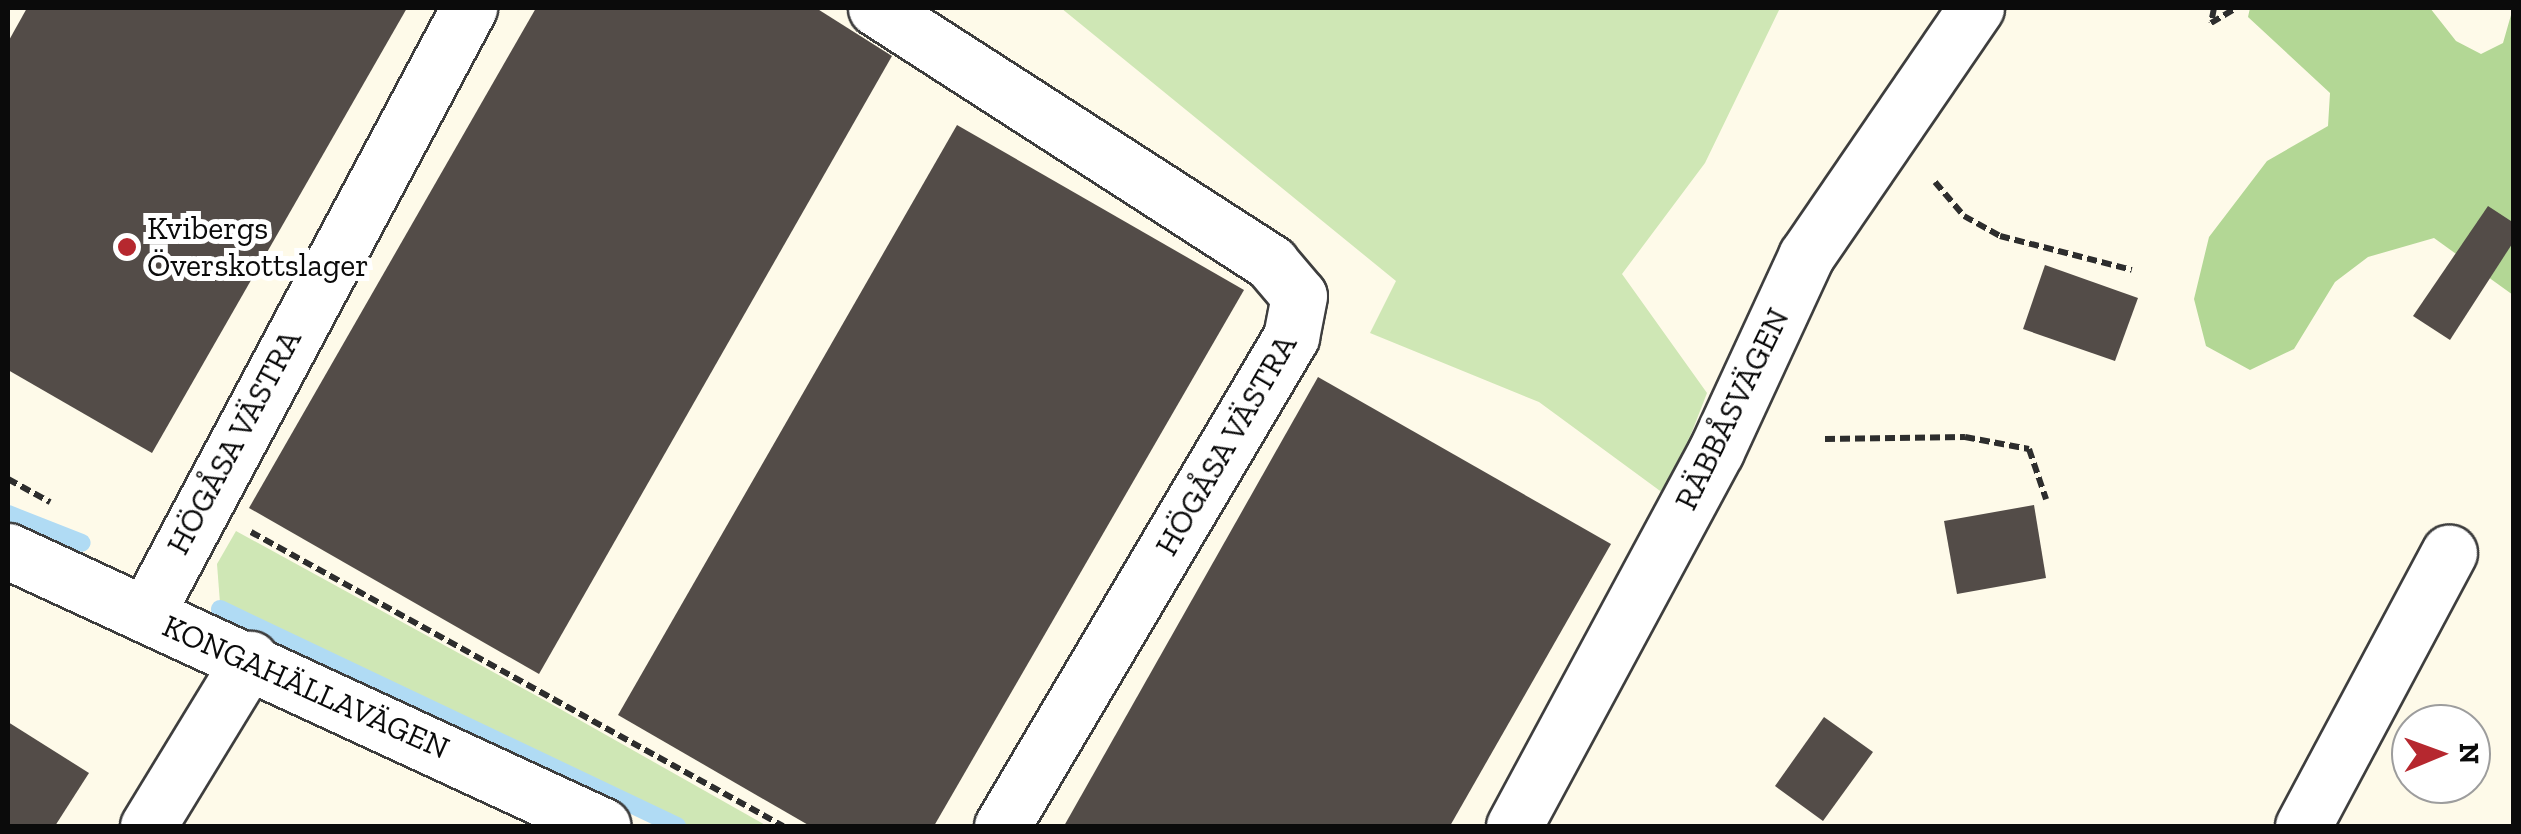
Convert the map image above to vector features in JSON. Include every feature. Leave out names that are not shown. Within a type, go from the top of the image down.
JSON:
[{"type":"street","name":"HÖGÅSA VÄSTRA","points":[[146,614],[469,8]]},
{"type":"street","name":"HÖGÅSA VÄSTRA","points":[[876,8],[1271,263],[1299,296],[1291,337],[1002,826]]},
{"type":"street","name":"RÄBBÅSVÄGEN","points":[[1514,826],[1716,451],[1806,256],[1976,8]]},
{"type":"street","name":"KONGAHÄLLAVÄGEN","points":[[8,551],[250,659],[603,826]]},
{"type":"street","points":[[2303,826],[2449,552]]},
{"type":"street","points":[[148,826],[250,659]]},
{"type":"path","points":[[2214,8],[2211,23],[2236,8]]},
{"type":"path","points":[[1935,182],[1964,216],[2000,236],[2132,270]]},
{"type":"path","points":[[1826,439],[1965,436],[2029,449],[2046,499]]},
{"type":"path","points":[[202,504],[783,826]]},
{"type":"green space","points":[[1061,8],[1780,8],[1705,163],[1622,274],[1707,393],[1667,496],[1539,402],[1370,333],[1396,281]]},
{"type":"green space","points":[[2250,8],[2430,8],[2456,41],[2481,54],[2503,43],[2513,8],[2513,295],[2434,238],[2368,257],[2335,282],[2294,349],[2250,370],[2206,346],[2194,299],[2209,237],[2267,161],[2328,126],[2330,93],[2248,17]]},
{"type":"green space","points":[[236,531],[767,826],[669,826],[221,616],[217,564]]},
{"type":"building","points":[[27,8],[407,8],[152,453],[8,370],[8,42]]},
{"type":"building","points":[[536,8],[816,8],[892,56],[539,674],[249,508]]},
{"type":"building","points":[[957,125],[1244,290],[934,826],[810,826],[618,715]]},
{"type":"building","points":[[2488,206],[2514,223],[2514,241],[2450,340],[2413,316]]},
{"type":"building","points":[[2045,265],[2138,298],[2115,361],[2023,329]]},
{"type":"building","points":[[1318,377],[1611,544],[1450,826],[1064,826]]},
{"type":"building","points":[[2034,505],[2046,578],[1957,594],[1944,521]]},
{"type":"building","points":[[1824,717],[1873,752],[1823,821],[1775,786]]},
{"type":"building","points":[[8,722],[89,773],[55,826],[8,826]]},
{"type":"waterway","points":[[8,514],[82,543]]},
{"type":"waterway","points":[[220,609],[677,826]]},
{"type":"place","name":"Kvibergs Överskottslager","points":[[127,247]]}]
